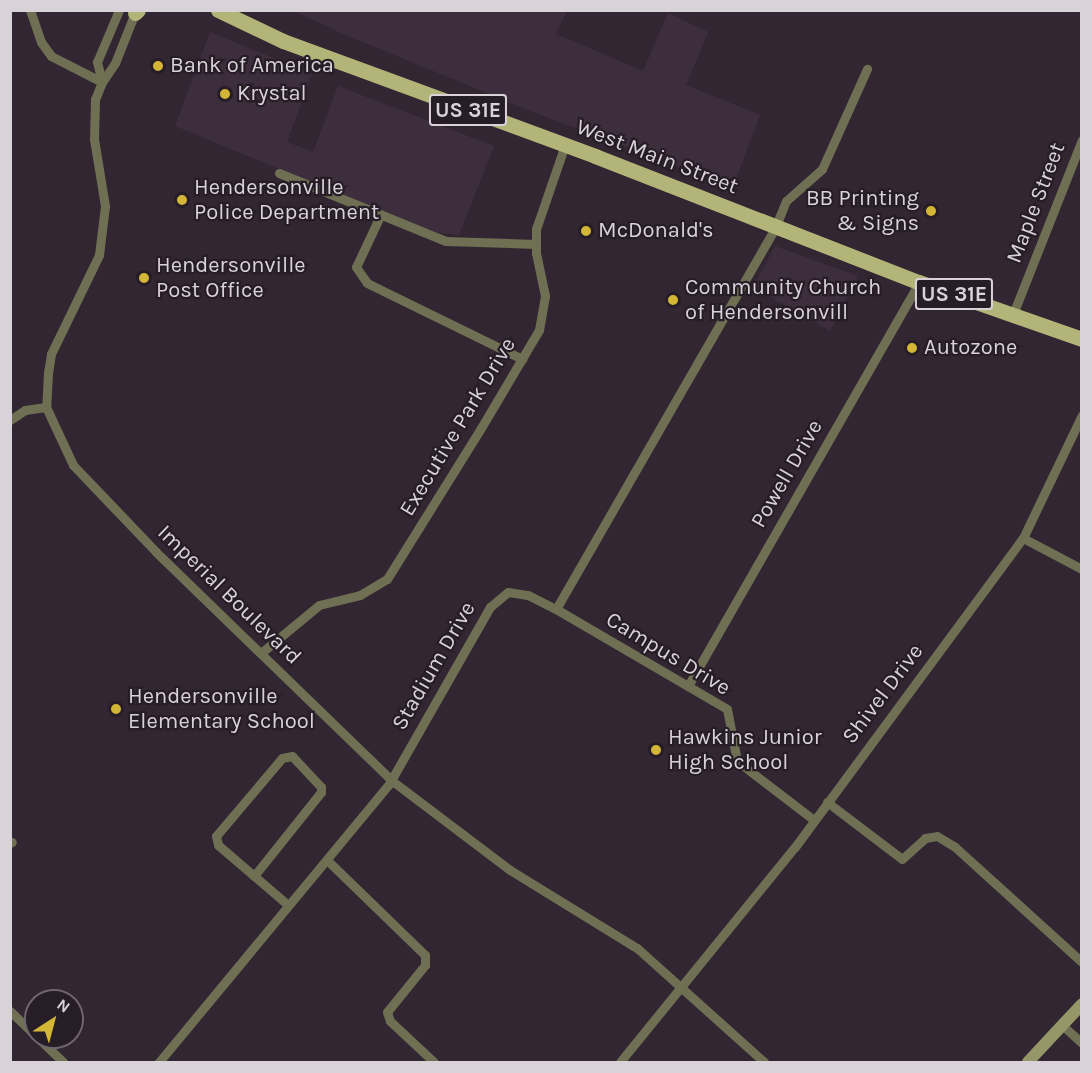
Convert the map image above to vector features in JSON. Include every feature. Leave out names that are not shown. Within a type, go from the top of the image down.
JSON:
[{"type":"main road","name":"West Main Street","points":[[218,10],[283,41],[919,282],[1082,339]]},
{"type":"street","points":[[30,10],[41,42],[51,56],[102,82]]},
{"type":"street","points":[[102,82],[97,62],[118,10]]},
{"type":"street","points":[[10,420],[25,410],[46,407],[51,354],[90,278],[99,255],[105,223],[102,179],[93,129],[95,99],[102,82],[115,63],[136,11]]},
{"type":"street","points":[[556,609],[775,228],[786,201],[822,169],[867,69]]},
{"type":"street","name":"Maple Street","points":[[1013,314],[1082,140]]},
{"type":"street","name":"Executive Park Drive","points":[[261,653],[319,605],[360,595],[379,586],[392,573],[522,359],[539,330],[545,297],[536,244],[536,229],[565,146]]},
{"type":"street","points":[[279,173],[446,241],[536,244]]},
{"type":"street","points":[[380,216],[356,267],[367,283],[522,359]]},
{"type":"street","name":"Powell Drive","points":[[688,686],[919,282]]},
{"type":"street","name":"Imperial Boulevard","points":[[46,407],[73,465],[105,501],[391,780],[510,870],[638,948],[764,1062]]},
{"type":"street","name":"Shivel Drive","points":[[620,1062],[814,820],[1023,538],[1082,414]]},
{"type":"street","points":[[1023,538],[1082,569]]},
{"type":"street","name":"Stadium Drive","points":[[159,1062],[391,780],[490,607],[499,597],[508,592],[517,592],[556,609]]},
{"type":"street","name":"Campus Drive","points":[[556,609],[727,709],[737,761],[814,820]]},
{"type":"street","points":[[254,876],[321,792],[321,787],[292,756],[282,758],[216,836],[218,845],[254,876],[288,905]]},
{"type":"street","points":[[827,801],[902,859],[926,838],[937,836],[955,847],[1082,962]]},
{"type":"street","points":[[327,860],[425,955],[425,964],[387,1012],[390,1021],[434,1062]]},
{"type":"street","points":[[1028,1062],[1082,1004]]},
{"type":"street","points":[[10,1011],[63,1062]]},
{"type":"street","points":[[1062,1025],[1082,1043]]},
{"type":"shaded area","points":[[294,11],[567,11],[556,34],[643,71],[668,13],[708,32],[686,85],[760,115],[733,187],[525,109],[341,33]]},
{"type":"shaded area","points":[[210,32],[312,74],[287,142],[313,152],[338,86],[494,146],[459,235],[439,233],[391,215],[175,126]]},
{"type":"shaded area","points":[[775,246],[858,276],[830,331],[753,287]]},
{"type":"place","name":"Bank of America","points":[[158,66]]},
{"type":"place","name":"Krystal","points":[[225,94]]},
{"type":"place","name":"Hendersonville Police Department","points":[[182,200]]},
{"type":"place","name":"BB Printing & Signs","points":[[931,211]]},
{"type":"place","name":"McDonald's","points":[[586,231]]},
{"type":"place","name":"Hendersonville Post Office","points":[[144,278]]},
{"type":"place","name":"Community Church of Hendersonvill","points":[[673,300]]},
{"type":"place","name":"Autozone","points":[[912,348]]},
{"type":"place","name":"Hendersonville Elementary School","points":[[116,709]]},
{"type":"place","name":"Hawkins Junior High School","points":[[656,750]]}]
